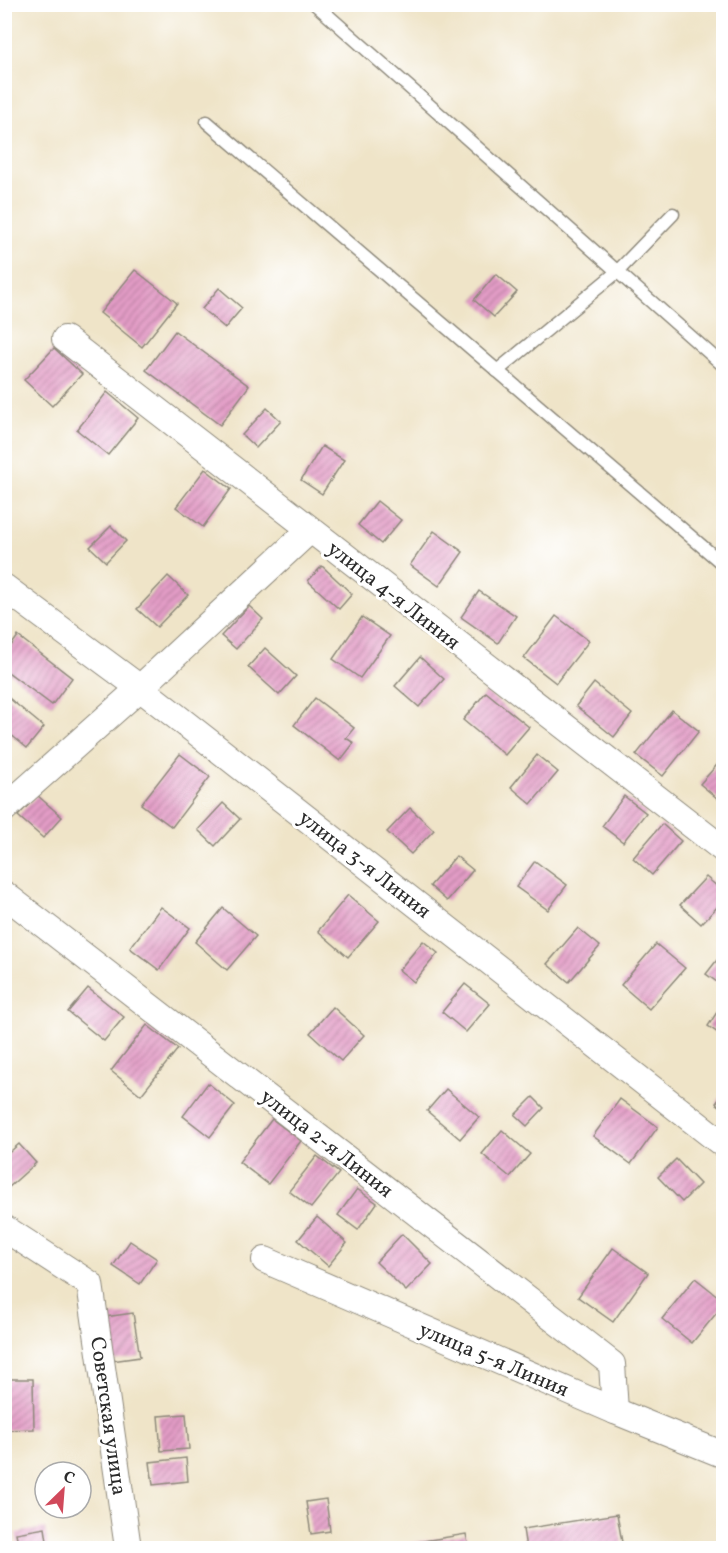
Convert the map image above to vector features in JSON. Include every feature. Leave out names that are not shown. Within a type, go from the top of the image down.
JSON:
[{"type":"street","name":"улица 4-я Линия","points":[[65,339],[723,850]]},
{"type":"street","points":[[4,809],[140,688],[310,530]]},
{"type":"street","name":"улица 3-я Линия","points":[[4,587],[140,688],[723,1145]]},
{"type":"street","name":"улица 2-я Линия","points":[[4,894],[612,1364],[615,1411]]},
{"type":"street","name":"Советская улица","points":[[4,1228],[90,1284],[128,1548]]},
{"type":"street","name":"улица 5-я Линия","points":[[265,1260],[615,1411],[723,1455]]},
{"type":"lane","points":[[315,4],[723,366]]},
{"type":"lane","points":[[207,122],[723,566]]},
{"type":"lane","points":[[497,371],[617,272],[674,214]]},
{"type":"building","points":[[135,270],[177,303],[142,347],[100,313]]},
{"type":"building","points":[[496,274],[517,292],[494,317],[474,300]]},
{"type":"building","points":[[219,288],[242,308],[225,328],[202,309]]},
{"type":"building","points":[[175,331],[249,386],[220,425],[146,370]]},
{"type":"building","points":[[54,348],[82,374],[52,406],[24,380]]},
{"type":"building","points":[[107,392],[138,418],[108,455],[77,430]]},
{"type":"building","points":[[267,408],[281,421],[256,448],[242,435]]},
{"type":"building","points":[[322,446],[344,460],[322,494],[301,480]]},
{"type":"building","points":[[205,469],[231,489],[203,527],[176,507]]},
{"type":"building","points":[[377,501],[401,520],[381,544],[358,525]]},
{"type":"building","points":[[111,526],[126,541],[106,562],[90,547]]},
{"type":"building","points":[[434,531],[463,552],[439,586],[410,565]]},
{"type":"building","points":[[322,566],[352,594],[339,609],[308,581]]},
{"type":"building","points":[[168,576],[188,595],[157,627],[137,609]]},
{"type":"building","points":[[479,591],[516,616],[498,643],[461,617]]},
{"type":"building","points":[[249,606],[263,619],[236,649],[221,636]]},
{"type":"building","points":[[556,616],[589,641],[556,683],[524,658]]},
{"type":"building","points":[[362,617],[390,636],[360,678],[333,659]]},
{"type":"building","points":[[18,636],[72,678],[52,705],[4,669],[4,655]]},
{"type":"building","points":[[265,648],[296,676],[279,695],[248,667]]},
{"type":"building","points":[[420,657],[444,679],[419,707],[395,686]]},
{"type":"building","points":[[594,683],[632,714],[614,737],[576,706]]},
{"type":"building","points":[[486,692],[529,727],[505,755],[463,720]]},
{"type":"building","points":[[4,694],[44,727],[27,748],[4,729]]},
{"type":"building","points":[[315,698],[354,728],[346,738],[354,743],[340,761],[294,725]]},
{"type":"building","points":[[672,710],[699,731],[663,776],[636,755]]},
{"type":"building","points":[[180,754],[210,777],[172,827],[141,804]]},
{"type":"building","points":[[537,755],[558,772],[531,804],[511,787]]},
{"type":"building","points":[[724,757],[724,804],[700,784]]},
{"type":"building","points":[[37,795],[62,817],[43,838],[18,816]]},
{"type":"building","points":[[624,796],[646,813],[623,842],[602,826]]},
{"type":"building","points":[[223,803],[240,819],[215,846],[198,830]]},
{"type":"building","points":[[410,808],[434,830],[411,854],[387,832]]},
{"type":"building","points":[[662,824],[681,841],[652,875],[633,858]]},
{"type":"building","points":[[456,856],[473,870],[447,901],[430,886]]},
{"type":"building","points":[[535,861],[567,885],[548,910],[516,887]]},
{"type":"building","points":[[706,877],[724,892],[724,900],[701,924],[680,905]]},
{"type":"building","points":[[348,895],[379,921],[348,957],[318,931]]},
{"type":"building","points":[[161,907],[190,928],[159,970],[130,948]]},
{"type":"building","points":[[223,908],[256,936],[227,970],[195,942]]},
{"type":"building","points":[[578,928],[600,946],[569,982],[547,964]]},
{"type":"building","points":[[423,941],[438,953],[414,982],[399,970]]},
{"type":"building","points":[[656,944],[685,968],[649,1009],[621,985]]},
{"type":"building","points":[[724,951],[724,987],[706,974]]},
{"type":"building","points":[[465,984],[490,1004],[466,1032],[442,1012]]},
{"type":"building","points":[[88,988],[124,1017],[104,1041],[68,1012]]},
{"type":"building","points":[[721,1006],[724,1008],[724,1037],[708,1026]]},
{"type":"building","points":[[333,1007],[364,1035],[341,1061],[310,1033]]},
{"type":"building","points":[[147,1025],[178,1049],[141,1095],[111,1071]]},
{"type":"building","points":[[208,1083],[235,1105],[210,1137],[183,1116]]},
{"type":"building","points":[[446,1089],[479,1117],[460,1139],[427,1111]]},
{"type":"building","points":[[724,1093],[724,1109],[716,1103]]},
{"type":"building","points":[[533,1097],[544,1108],[527,1126],[515,1115]]},
{"type":"building","points":[[620,1099],[658,1127],[631,1164],[593,1136]]},
{"type":"building","points":[[272,1119],[301,1141],[268,1184],[239,1162]]},
{"type":"building","points":[[502,1130],[530,1154],[510,1177],[482,1154]]},
{"type":"building","points":[[19,1144],[36,1163],[8,1188],[4,1184],[4,1157]]},
{"type":"building","points":[[317,1156],[339,1173],[311,1208],[289,1191]]},
{"type":"building","points":[[676,1159],[700,1184],[682,1202],[658,1177]]},
{"type":"building","points":[[357,1189],[377,1203],[358,1230],[338,1215]]},
{"type":"building","points":[[317,1217],[347,1243],[328,1266],[298,1240]]},
{"type":"building","points":[[402,1234],[432,1264],[406,1291],[376,1262]]},
{"type":"building","points":[[130,1241],[157,1259],[140,1284],[113,1266]]},
{"type":"building","points":[[613,1248],[648,1273],[613,1322],[578,1297]]},
{"type":"building","points":[[695,1278],[724,1301],[724,1304],[692,1343],[662,1319]]},
{"type":"building","points":[[133,1313],[140,1357],[112,1361],[105,1317]]},
{"type":"building","points":[[4,1379],[33,1379],[34,1429],[5,1430]]},
{"type":"building","points":[[186,1414],[189,1449],[161,1451],[158,1416]]},
{"type":"building","points":[[186,1458],[188,1481],[153,1485],[150,1462]]},
{"type":"building","points":[[326,1499],[330,1531],[311,1534],[306,1502]]},
{"type":"building","points":[[617,1514],[623,1548],[526,1548],[523,1529]]},
{"type":"building","points":[[45,1528],[48,1548],[19,1548],[16,1533]]},
{"type":"building","points":[[466,1534],[469,1548],[387,1548],[387,1547]]}]
